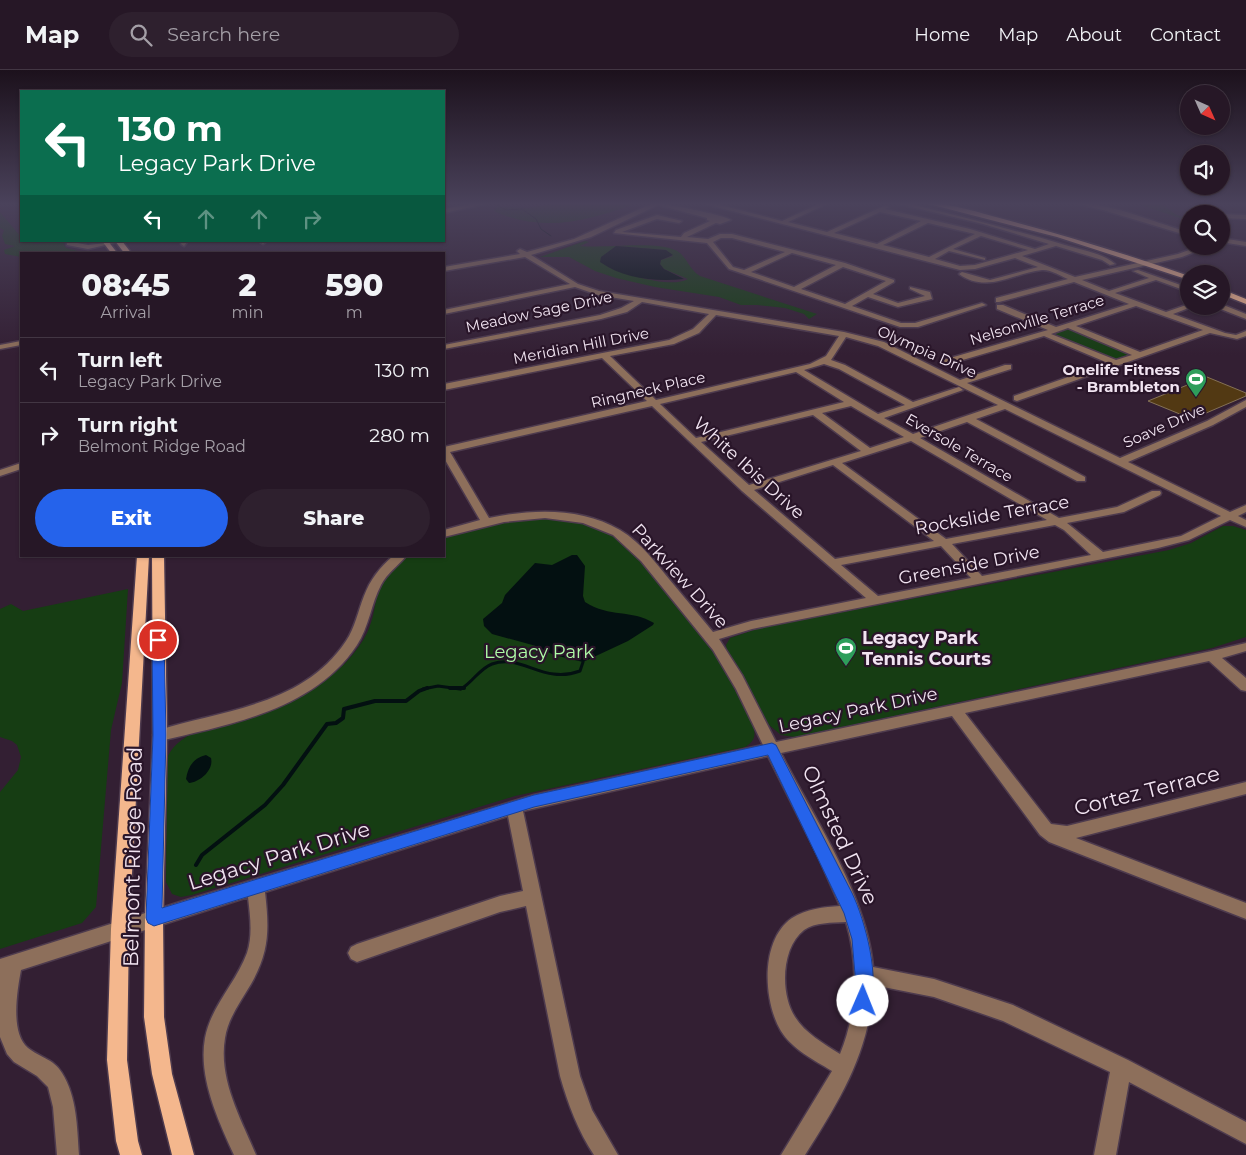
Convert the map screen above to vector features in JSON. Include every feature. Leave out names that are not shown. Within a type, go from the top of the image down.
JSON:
[{"type":"main road","points":[[1117,254],[1180,275]]},
{"type":"main road","points":[[1139,254],[1180,268]]},
{"type":"main road","points":[[1230,287],[1246,293]]},
{"type":"main road","points":[[1230,295],[1246,302]]},
{"type":"main road","name":"Belmont Ridge Road","points":[[131,1155],[127,1141],[117,1060],[120,929],[143,557]]},
{"type":"main road","name":"Belmont Ridge Road","points":[[158,557],[160,735],[154,918],[155,1032],[162,1074],[183,1155]]},
{"type":"street","points":[[445,265],[518,254]]},
{"type":"street","points":[[445,269],[519,254]]},
{"type":"street","name":"Olympia Drive","points":[[523,254],[576,285],[603,294],[844,334],[881,344],[960,386],[1007,405],[1246,524]]},
{"type":"street","points":[[718,254],[727,266],[744,273],[891,322],[909,325],[1075,279],[1182,255]]},
{"type":"street","points":[[744,273],[786,254]]},
{"type":"street","points":[[802,254],[874,273],[892,281],[868,296],[845,307]]},
{"type":"street","points":[[908,254],[953,267],[967,268],[1025,254]]},
{"type":"street","points":[[930,259],[940,254]]},
{"type":"street","points":[[963,254],[983,260]]},
{"type":"street","points":[[1088,254],[1112,264]]},
{"type":"street","points":[[1016,256],[1136,304],[1210,330],[1231,336],[1246,333]]},
{"type":"street","points":[[794,290],[843,264]]},
{"type":"street","points":[[962,274],[990,282],[1046,267]]},
{"type":"street","points":[[1136,271],[1180,287]]},
{"type":"street","points":[[1108,293],[1156,278]]},
{"type":"street","points":[[445,312],[576,285]]},
{"type":"street","points":[[868,296],[898,305],[929,297],[912,288]]},
{"type":"street","name":"Meadow Sage Drive","points":[[445,347],[602,317],[624,310],[639,301]]},
{"type":"street","points":[[991,303],[1056,330]]},
{"type":"street","name":"Nelsonville Terrace","points":[[946,362],[1056,330],[1136,304]]},
{"type":"street","points":[[1167,314],[1180,310]]},
{"type":"street","points":[[1230,310],[1246,317]]},
{"type":"street","name":"Meridian Hill Drive","points":[[445,387],[605,356],[681,339],[696,331],[714,313]]},
{"type":"street","points":[[1069,326],[1140,355]]},
{"type":"street","points":[[1017,398],[1210,330]]},
{"type":"street","points":[[1043,333],[1115,363]]},
{"type":"street","points":[[825,361],[832,356],[844,334]]},
{"type":"street","points":[[0,342],[20,338]]},
{"type":"street","points":[[0,347],[20,343]]},
{"type":"street","name":"White Ibis Drive","points":[[605,356],[746,489],[875,600]]},
{"type":"street","points":[[825,361],[842,367],[913,406]]},
{"type":"street","name":"Ringneck Place","points":[[445,450],[798,370],[825,361]]},
{"type":"street","points":[[878,417],[913,406],[1008,367]]},
{"type":"street","name":"Eversole Terrace","points":[[798,370],[1068,528],[1101,557]]},
{"type":"street","points":[[695,441],[852,403]]},
{"type":"street","points":[[746,489],[912,438],[1007,405]]},
{"type":"street","name":"Soave Drive","points":[[1120,462],[1245,405]]},
{"type":"street","points":[[815,412],[868,452]]},
{"type":"street","points":[[967,418],[1082,480]]},
{"type":"street","points":[[445,452],[486,522]]},
{"type":"street","points":[[834,461],[943,542],[980,581]]},
{"type":"street","points":[[0,473],[20,466]]},
{"type":"street","name":"Rockslide Terrace","points":[[831,563],[1120,510],[1156,493]]},
{"type":"street","name":"Greenside Drive","points":[[710,637],[750,624],[980,581],[1185,538],[1246,508]]},
{"type":"street","name":"Parkview Drive","points":[[445,534],[486,522],[521,515],[548,514],[587,520],[612,530],[632,545],[710,637],[734,673],[772,749]]},
{"type":"street","points":[[160,735],[238,716],[280,701],[311,684],[345,655],[360,626],[369,595],[375,583],[381,574],[399,557]]},
{"type":"street","name":"Legacy Park Drive","points":[[6,966],[154,918],[514,807],[772,749],[1212,656],[1246,646]]},
{"type":"street","points":[[1212,656],[1246,686]]},
{"type":"street","points":[[955,710],[1046,830],[1055,836],[1246,911]]},
{"type":"street","name":"Olmsted Drive","points":[[772,749],[847,898],[860,939],[864,974],[863,1001],[858,1033],[845,1068],[830,1096],[792,1155]]},
{"type":"street","name":"Cortez Terrace","points":[[1040,823],[1053,830],[1067,833],[1243,793]]},
{"type":"street","points":[[514,807],[570,1076],[579,1107],[594,1138],[607,1155]]},
{"type":"street","points":[[245,1155],[222,1099],[213,1057],[214,1039],[222,1013],[247,973],[255,954],[259,936],[256,888]]},
{"type":"street","points":[[357,953],[532,894]]},
{"type":"street","points":[[845,1068],[802,1040],[789,1025],[780,1008],[776,990],[781,947],[788,934],[798,924],[811,918],[852,913]]},
{"type":"street","points":[[6,966],[2,1024],[7,1040],[18,1053],[44,1068],[54,1079],[61,1095],[68,1155]]},
{"type":"street","points":[[864,974],[934,988],[970,998],[1006,1012],[1121,1067],[1246,1133]]},
{"type":"street","points":[[1105,1155],[1121,1067]]},
{"type":"green space","points":[[5,254],[20,254],[20,257]]},
{"type":"green space","points":[[549,254],[613,254],[608,267],[636,277],[680,282],[688,279],[664,269],[660,264],[661,260],[673,256],[670,254],[681,254],[700,276],[817,314],[809,319],[804,314],[785,308],[741,305],[719,297],[655,287],[595,271],[569,257],[540,257]]},
{"type":"green space","points":[[1068,327],[1133,353],[1112,361],[1047,333]]},
{"type":"green space","name":"Legacy Park","points":[[539,517],[585,524],[606,532],[627,545],[712,650],[724,669],[753,725],[754,735],[751,743],[745,747],[515,796],[192,895],[181,897],[172,894],[166,882],[167,758],[174,747],[184,738],[197,731],[275,709],[320,684],[344,664],[359,646],[371,623],[379,590],[383,582],[388,574],[406,557],[445,557],[445,538],[504,521]]},
{"type":"green space","points":[[1223,526],[1233,526],[1246,530],[1246,637],[1212,648],[795,737],[781,735],[769,725],[727,650],[726,645],[730,638],[763,627],[1169,550],[1191,543]]},
{"type":"green space","points":[[128,589],[122,683],[111,730],[96,907],[82,923],[0,949],[0,792],[18,770],[21,757],[17,745],[0,737],[0,609],[11,604],[23,611]]},
{"type":"shaded area","points":[[606,254],[671,254],[673,255],[661,260],[660,264],[664,269],[684,279],[662,280],[630,276],[609,268],[600,262],[601,257]]},
{"type":"shaded area","points":[[572,555],[577,555],[585,566],[583,596],[585,602],[603,610],[637,616],[654,623],[653,625],[628,641],[583,662],[554,655],[536,646],[492,634],[484,626],[483,619],[502,603],[505,595],[535,563],[552,565]]},
{"type":"shaded area","points":[[206,755],[211,758],[208,771],[202,778],[189,783],[186,779],[190,767],[198,758]]},
{"type":"building","name":"Onelife Fitness - Brambleton","points":[[1207,377],[1246,393],[1246,396],[1192,419],[1148,401]]},
{"type":"waterway","points":[[462,688],[483,669],[492,664],[513,662],[544,672],[567,674],[580,671],[583,662]]},
{"type":"waterway","points":[[426,688],[438,686],[453,688]]},
{"type":"waterway","points":[[196,865],[202,855],[265,805],[283,785],[327,724],[336,723],[343,718],[344,709],[375,701],[406,701],[426,688]]},
{"type":"waterway","points":[[453,688],[462,688]]},
{"type":"waterway","points":[[453,688],[460,689]]},
{"type":"place","name":"Onelife Fitness - Brambleton","points":[[1196,398]]},
{"type":"place","name":"Legacy Park Tennis Courts","points":[[846,667]]},
{"type":"route","points":[[158,640],[160,735],[154,918],[534,801],[772,749],[847,898],[860,939],[864,974],[863,1001]]}]
